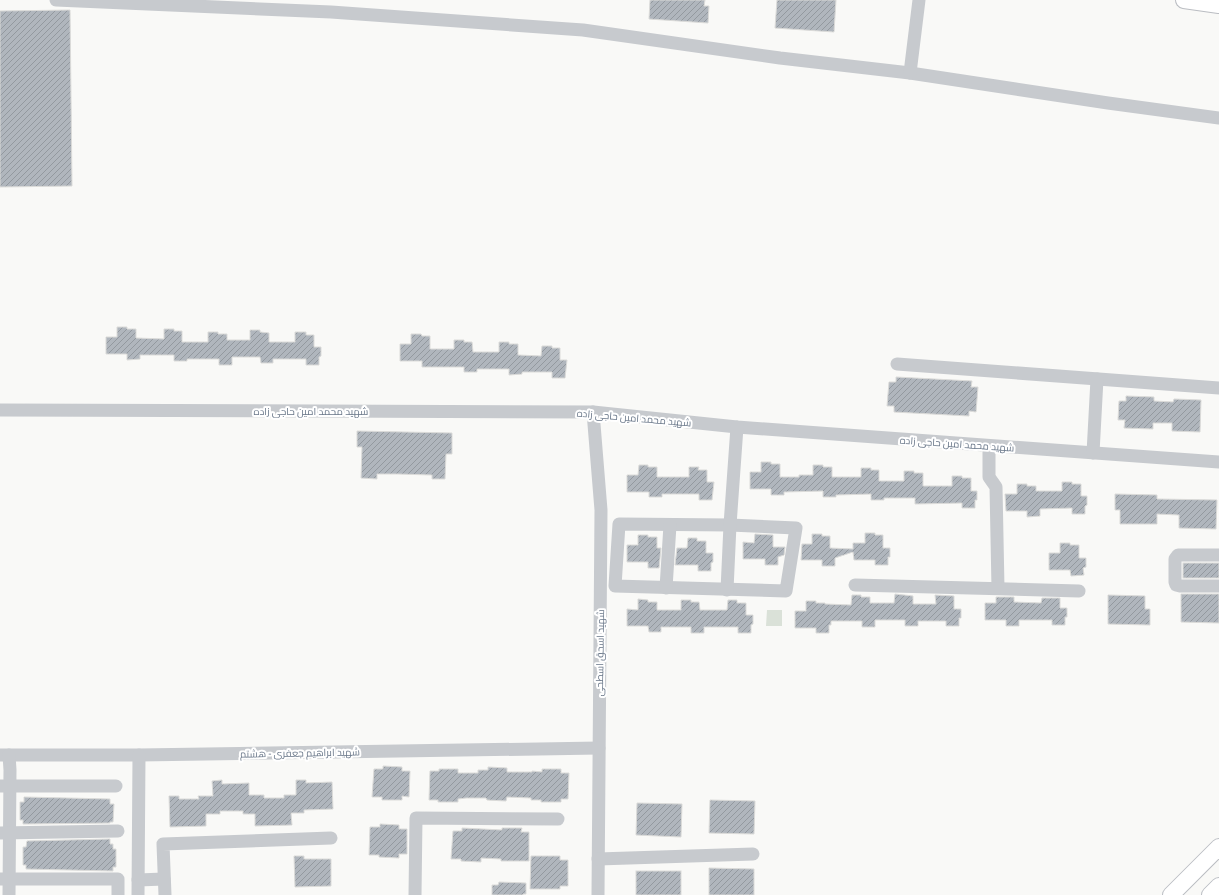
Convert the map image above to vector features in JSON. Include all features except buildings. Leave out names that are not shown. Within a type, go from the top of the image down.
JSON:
[{"type":"main road","points":[[1184,0],[1219,5]]},
{"type":"main road","points":[[1171,895],[1219,847]]},
{"type":"main road","points":[[1210,895],[1219,886]]},
{"type":"street","points":[[56,0],[331,12],[583,30],[780,58],[910,74],[1219,118]]},
{"type":"street","points":[[910,74],[919,0]]},
{"type":"street","points":[[897,364],[1219,388]]},
{"type":"street","points":[[1093,453],[1097,379]]},
{"type":"street","name":"شهید محمد امین حاجی زاده","points":[[0,410],[593,412],[737,427],[1219,462]]},
{"type":"street","name":"شهید اسحق اسطحی","points":[[593,412],[601,510],[598,895]]},
{"type":"street","points":[[727,590],[737,427]]},
{"type":"street","points":[[989,446],[989,477],[996,487],[998,588]]},
{"type":"street","points":[[619,524],[730,525],[796,528],[786,591],[615,586],[619,524]]},
{"type":"street","points":[[666,588],[670,525]]},
{"type":"street","points":[[1219,554],[1176,556],[1175,582],[1176,585],[1180,586],[1219,586]]},
{"type":"street","points":[[855,585],[998,588],[1078,592]]},
{"type":"street","name":"شهید ابراهیم جعفری - هشتم","points":[[4,755],[139,755],[599,748]]},
{"type":"street","points":[[4,755],[5,879],[9,895]]},
{"type":"street","points":[[138,895],[139,755]]},
{"type":"street","points":[[5,786],[116,786]]},
{"type":"street","points":[[415,895],[416,818],[558,818]]},
{"type":"street","points":[[5,833],[118,831]]},
{"type":"street","points":[[165,895],[163,844],[332,838]]},
{"type":"street","points":[[598,859],[753,854]]},
{"type":"street","points":[[5,879],[118,879],[118,895]]},
{"type":"street","points":[[138,880],[164,879]]},
{"type":"shaded area","points":[[767,610],[782,610],[782,626],[766,626]]}]
